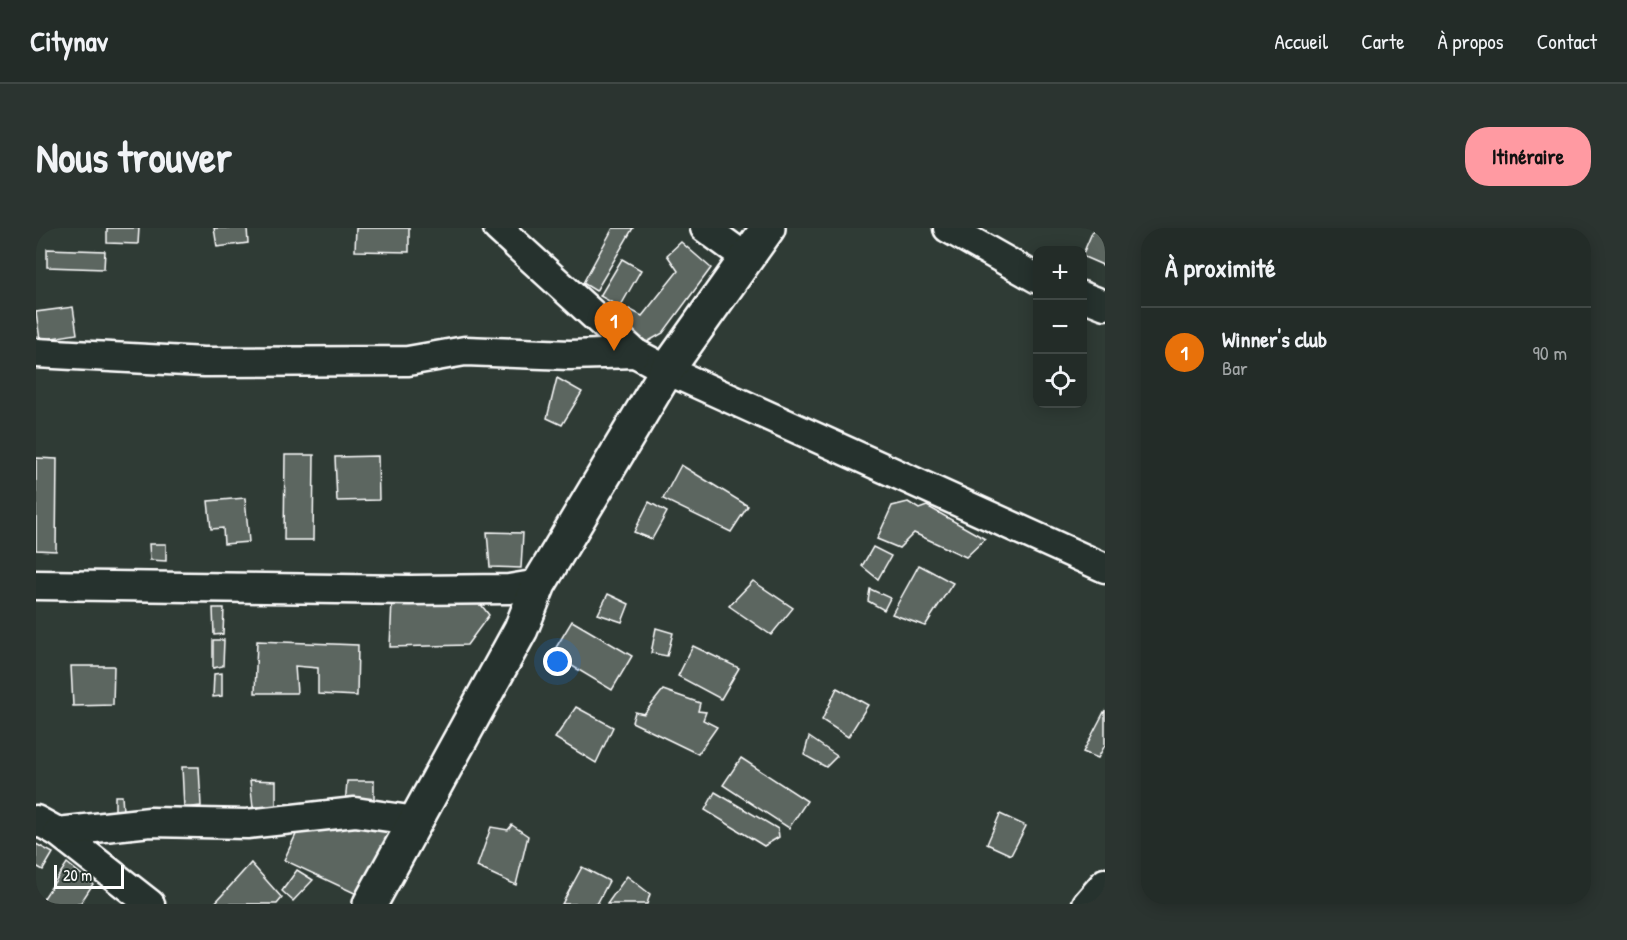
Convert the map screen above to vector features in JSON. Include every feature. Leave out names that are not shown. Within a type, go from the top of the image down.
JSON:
[{"type":"main road","points":[[370,904],[521,629],[539,584],[667,369],[745,256],[768,228]]},
{"type":"street","points":[[498,228],[635,353],[1105,568]]},
{"type":"street","points":[[705,228],[745,256]]},
{"type":"street","points":[[948,228],[1033,276]]},
{"type":"street","points":[[1087,298],[1105,305]]},
{"type":"street","points":[[36,353],[227,362],[408,361],[465,351],[570,355],[635,353]]},
{"type":"street","points":[[36,585],[410,590],[509,589],[539,584]]},
{"type":"street","points":[[47,826],[150,822],[247,824],[355,812],[416,821]]},
{"type":"street","points":[[47,826],[150,904]]},
{"type":"street","points":[[1086,904],[1105,883]]},
{"type":"building","points":[[107,228],[139,228],[138,244],[107,243]]},
{"type":"building","points":[[214,228],[247,228],[248,243],[217,247]]},
{"type":"building","points":[[356,228],[409,228],[409,252],[355,251]]},
{"type":"building","points":[[613,228],[633,228],[596,291],[583,283]]},
{"type":"building","points":[[1094,228],[1105,228],[1105,266],[1087,258],[1086,246]]},
{"type":"building","points":[[681,242],[711,268],[663,333],[647,342],[620,324],[629,309],[642,316],[678,271],[667,255]]},
{"type":"building","points":[[47,249],[105,251],[104,269],[47,267]]},
{"type":"building","points":[[622,259],[641,270],[620,307],[600,296]]},
{"type":"building","points":[[73,307],[77,334],[40,340],[36,312]]},
{"type":"building","points":[[557,378],[582,392],[562,425],[547,418]]},
{"type":"building","points":[[285,455],[314,455],[313,540],[284,540]]},
{"type":"building","points":[[378,456],[379,500],[337,501],[335,457]]},
{"type":"building","points":[[36,458],[57,459],[56,551],[36,550]]},
{"type":"building","points":[[681,465],[748,506],[731,532],[663,499]]},
{"type":"building","points":[[245,498],[249,542],[224,544],[223,528],[211,529],[208,501]]},
{"type":"building","points":[[649,502],[667,512],[652,539],[634,532]]},
{"type":"building","points":[[908,502],[919,509],[927,506],[985,539],[966,557],[914,533],[899,548],[877,539],[892,506]]},
{"type":"building","points":[[487,532],[523,533],[521,568],[490,567]]},
{"type":"building","points":[[149,544],[166,544],[166,561],[150,560]]},
{"type":"building","points":[[873,547],[891,556],[878,579],[862,566]]},
{"type":"building","points":[[919,565],[953,583],[925,626],[892,614]]},
{"type":"building","points":[[753,581],[793,608],[771,635],[729,606]]},
{"type":"building","points":[[870,589],[890,598],[884,610],[868,601]]},
{"type":"building","points":[[608,594],[629,604],[622,622],[598,614]]},
{"type":"building","points":[[476,598],[489,615],[467,645],[390,647],[392,600]]},
{"type":"building","points":[[213,608],[224,608],[223,634],[214,635]]},
{"type":"building","points":[[572,621],[632,656],[612,690],[552,654]]},
{"type":"building","points":[[656,628],[673,633],[667,656],[651,653]]},
{"type":"building","points":[[213,640],[224,640],[223,666],[213,668]]},
{"type":"building","points":[[257,641],[358,645],[357,696],[318,694],[318,668],[295,666],[297,693],[255,693]]},
{"type":"building","points":[[693,646],[739,668],[721,699],[678,676]]},
{"type":"building","points":[[71,666],[114,666],[113,705],[73,706]]},
{"type":"building","points":[[222,673],[222,696],[213,697],[214,674]]},
{"type":"building","points":[[837,688],[868,705],[848,737],[822,720]]},
{"type":"building","points":[[663,690],[700,703],[698,711],[706,712],[703,720],[717,727],[698,754],[632,722],[635,712],[644,714]]},
{"type":"building","points":[[576,707],[613,727],[596,763],[555,738]]},
{"type":"building","points":[[1105,710],[1105,745],[1098,758],[1083,752]]},
{"type":"building","points":[[809,737],[837,756],[826,767],[804,755]]},
{"type":"building","points":[[741,758],[807,801],[789,828],[723,785]]},
{"type":"building","points":[[182,767],[199,767],[201,806],[184,808]]},
{"type":"building","points":[[250,780],[276,781],[276,807],[253,807]]},
{"type":"building","points":[[347,781],[374,781],[374,808],[345,806]]},
{"type":"building","points":[[715,792],[778,829],[779,837],[764,846],[705,810]]},
{"type":"building","points":[[115,796],[122,796],[123,811],[115,811]]},
{"type":"building","points":[[1000,814],[1026,826],[1011,855],[987,844]]},
{"type":"building","points":[[349,821],[359,827],[383,826],[395,841],[361,896],[284,860],[300,826]]},
{"type":"building","points":[[512,825],[528,836],[516,885],[477,867],[491,827],[508,830]]},
{"type":"building","points":[[36,844],[53,853],[43,870],[36,866]]},
{"type":"building","points":[[67,863],[93,884],[80,904],[40,904]]},
{"type":"building","points":[[251,863],[282,898],[277,904],[214,904]]},
{"type":"building","points":[[582,867],[609,881],[597,904],[562,904]]},
{"type":"building","points":[[297,870],[313,880],[293,901],[282,891]]},
{"type":"building","points":[[627,876],[650,894],[647,904],[607,904]]},
{"type":"place","name":"Winner's club","points":[[614,351]]}]
